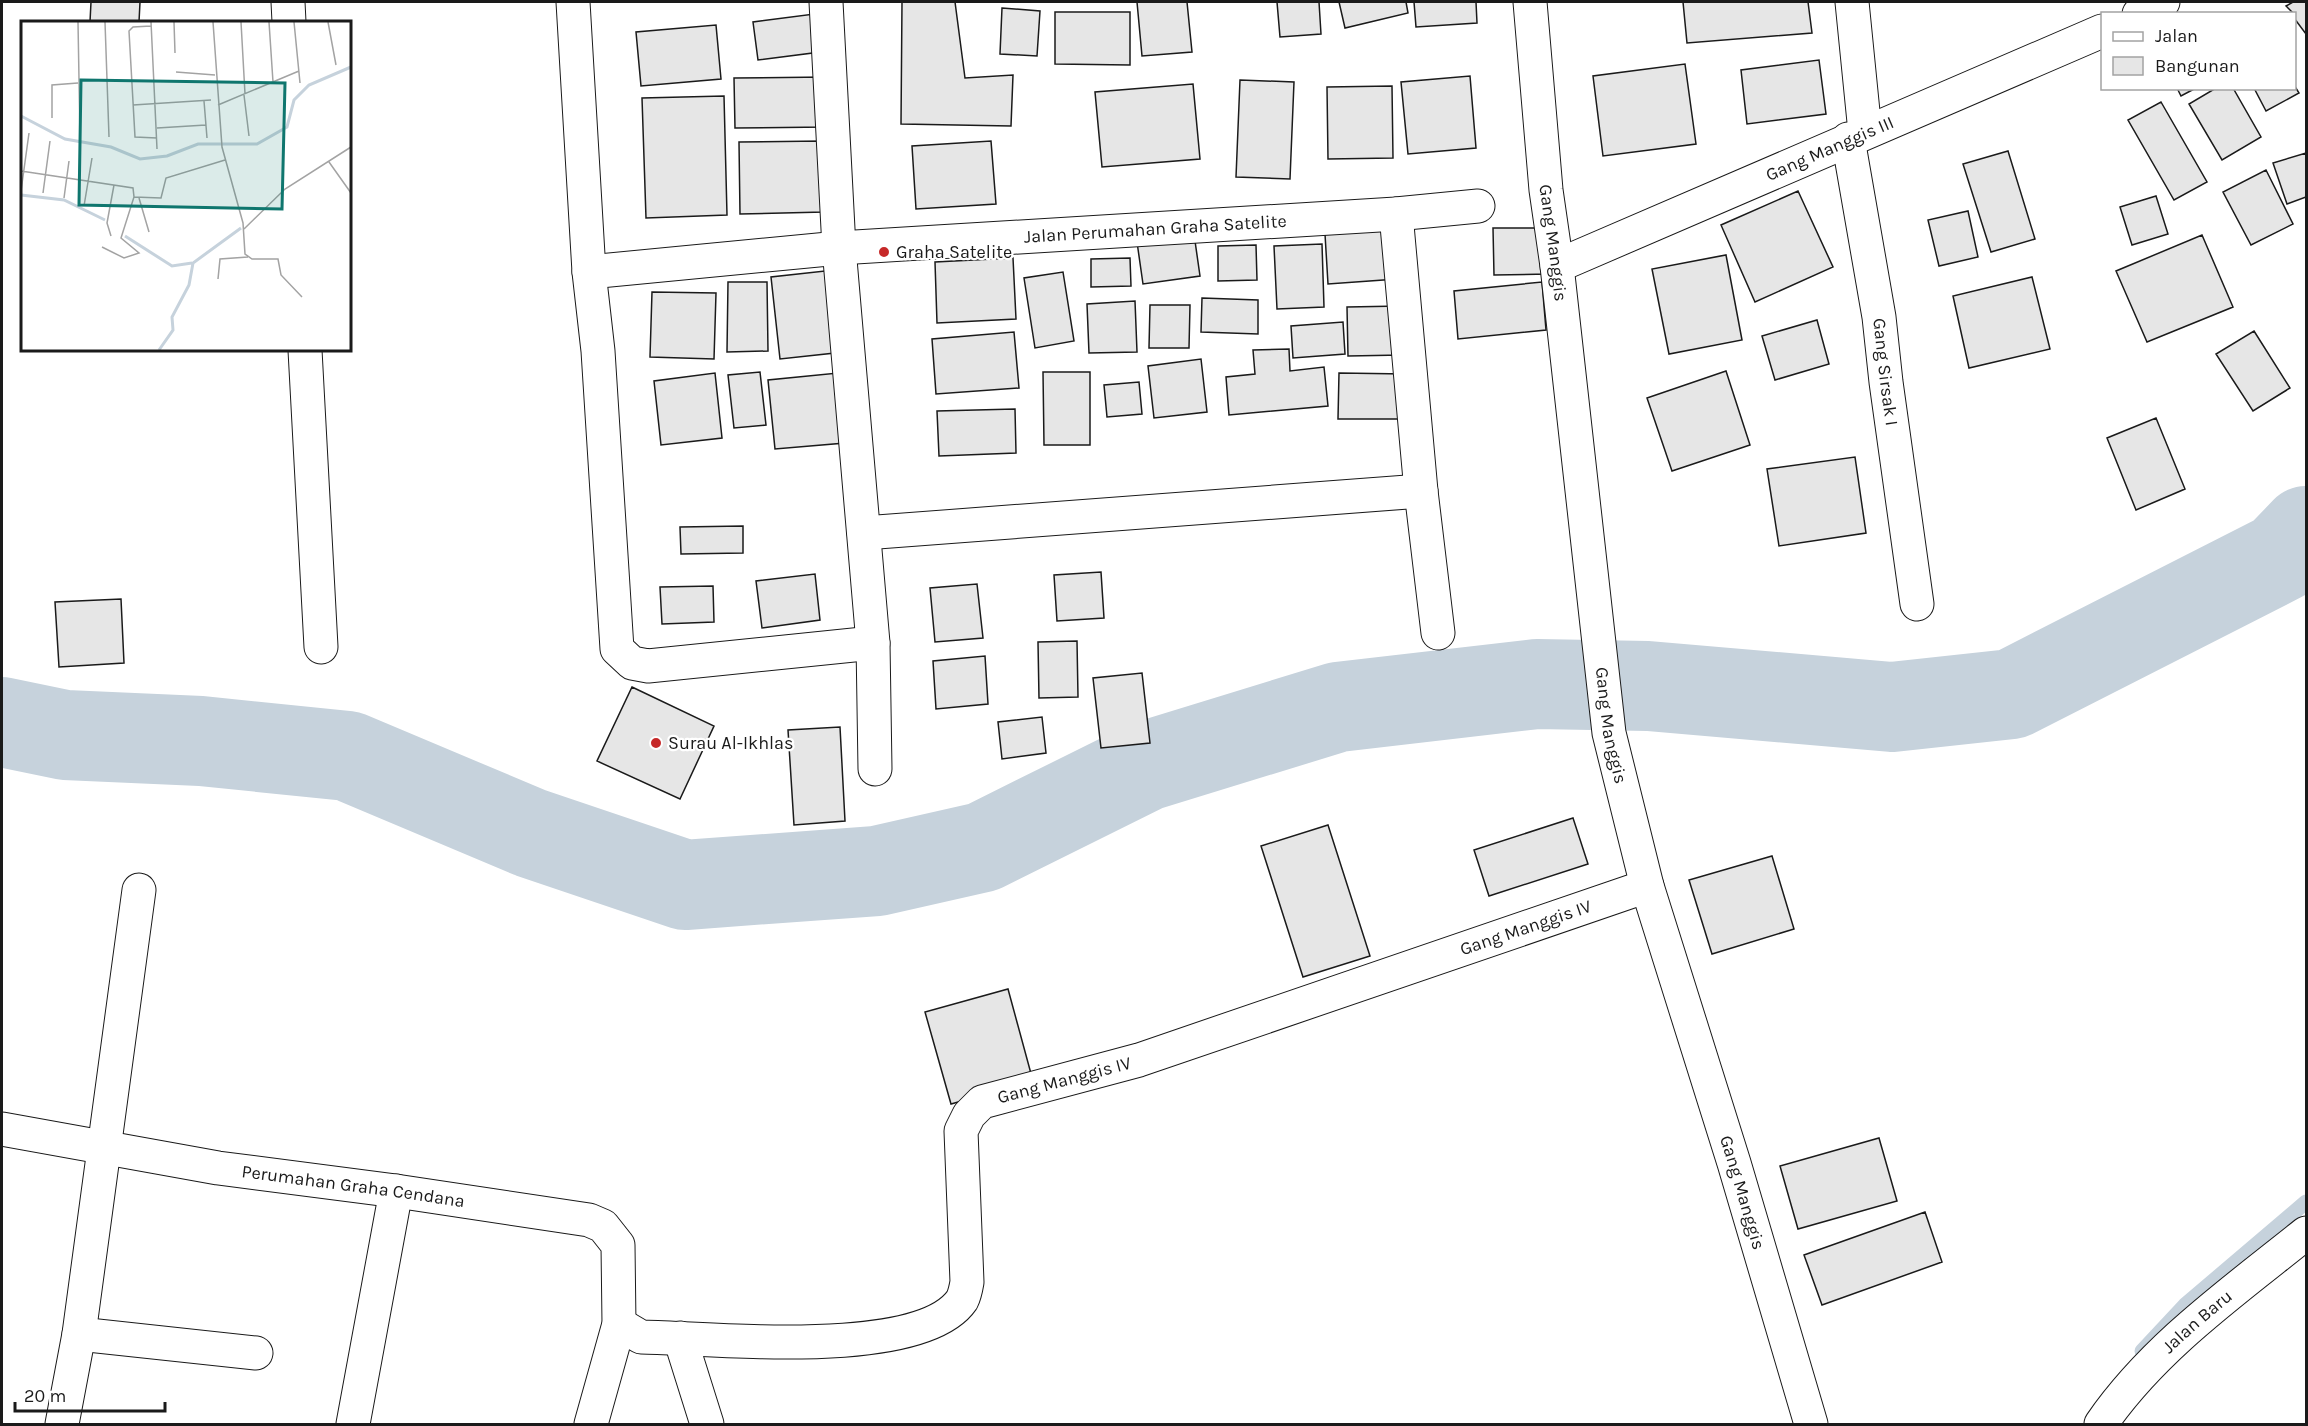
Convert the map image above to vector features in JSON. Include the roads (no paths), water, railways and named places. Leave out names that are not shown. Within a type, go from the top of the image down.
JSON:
[{"type":"street","points":[[288,2],[289,21]]},
{"type":"street","points":[[573,2],[589,272],[598,351],[617,650],[632,663],[648,666],[873,642]]},
{"type":"street","points":[[826,2],[839,248],[873,642],[875,769]]},
{"type":"street","name":"Gang Manggis","points":[[1530,2],[1546,190],[1557,266],[1609,733],[1647,886],[1734,1163],[1811,1425]]},
{"type":"street","name":"Gang Sirsak I","points":[[1852,2],[1857,136],[1886,382],[1917,604]]},
{"type":"street","points":[[2143,12],[2163,2]]},
{"type":"street","name":"Gang Manggis III","points":[[1557,266],[2101,32]]},
{"type":"street","name":"Jalan Perumahan Graha Satelite","points":[[589,272],[839,248],[1396,214],[1478,206]]},
{"type":"street","points":[[1396,214],[1421,491],[1438,633]]},
{"type":"street","points":[[305,351],[321,647]]},
{"type":"street","points":[[864,533],[1421,491]]},
{"type":"street","name":"Gang Manggis IV","points":[[619,1324],[640,1337],[849,1341],[927,1324],[950,1311],[964,1295],[967,1282],[961,1131],[969,1115],[982,1102],[1138,1060],[1647,886]]},
{"type":"street","points":[[62,1425],[79,1334],[139,890]]},
{"type":"street","name":"Perumahan Graha Cendana","points":[[2,1129],[218,1168],[396,1191],[589,1220],[603,1226],[618,1245],[619,1324],[591,1425]]},
{"type":"street","points":[[354,1425],[396,1191]]},
{"type":"street","name":"Jalan Baru","points":[[2101,1425],[2113,1407],[2180,1335],[2307,1233]]},
{"type":"street","points":[[79,1334],[256,1353]]},
{"type":"street","points":[[680,1338],[707,1425]]},
{"type":"waterway","points":[[2,722],[65,735],[201,741],[348,756],[531,833],[685,885],[877,871],[983,847],[1146,766],[1338,707],[1537,684],[1648,686],[1892,707],[2012,694],[2281,557],[2306,531]]},
{"type":"waterway","points":[[2142,1351],[2185,1305],[2306,1202]]},
{"type":"place","name":"Graha Satelite","points":[[884,252]]},
{"type":"place","name":"Surau Al-Ikhlas","points":[[656,743]]}]
